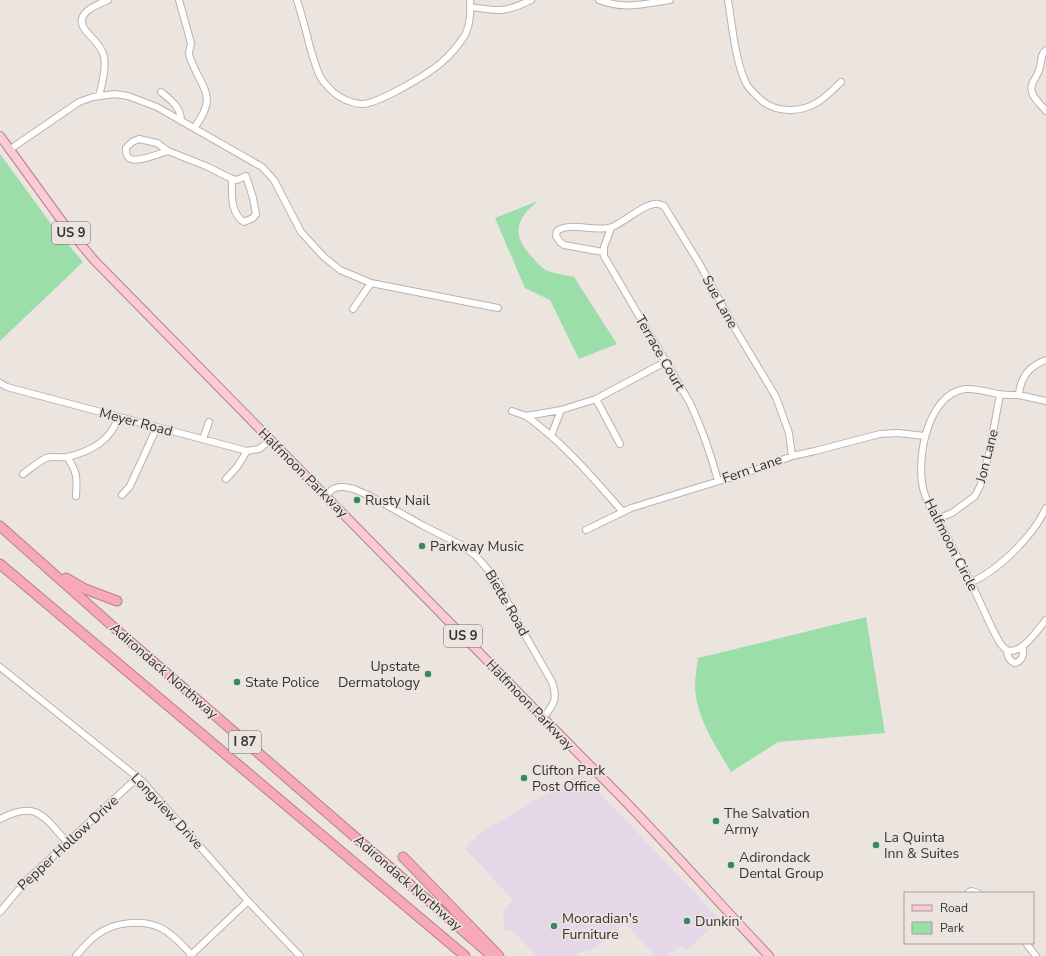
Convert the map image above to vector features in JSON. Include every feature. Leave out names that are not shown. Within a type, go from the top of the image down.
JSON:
[{"type":"highway","name":"Adirondack Northway","points":[[0,526],[492,956]]},
{"type":"highway","points":[[17,540],[74,583],[117,602]]},
{"type":"highway","name":"Adirondack Northway","points":[[0,564],[465,956]]},
{"type":"highway","points":[[403,857],[499,956]]},
{"type":"main road","name":"US 9","points":[[0,136],[9,150]]},
{"type":"main road","name":"Halfmoon Parkway","points":[[9,150],[94,260],[152,321],[271,440],[672,850],[769,956]]},
{"type":"street","points":[[99,96],[102,83],[104,54],[82,25],[82,19],[84,12],[96,4],[108,0]]},
{"type":"street","points":[[179,0],[191,43],[189,53],[190,58],[208,98],[207,106],[194,128]]},
{"type":"street","points":[[297,0],[314,61],[321,78],[334,93],[340,97],[349,102],[361,104],[370,103],[381,99],[440,64],[449,56],[464,37],[470,3],[494,11],[509,10],[531,0]]},
{"type":"street","points":[[599,0],[610,4],[623,6],[670,0]]},
{"type":"street","points":[[728,0],[737,52],[745,82],[752,92],[766,104],[775,109],[787,110],[804,108],[827,96],[841,82]]},
{"type":"street","points":[[1046,50],[1041,56],[1040,67],[1031,86],[1032,95],[1046,111]]},
{"type":"street","points":[[161,92],[176,105],[181,116],[181,121]]},
{"type":"street","points":[[9,150],[79,102],[99,96],[114,94],[128,96],[157,107],[252,161],[268,173],[274,180],[301,232],[324,257],[340,270],[371,283],[498,308]]},
{"type":"street","points":[[168,151],[134,160],[127,156],[126,148],[132,142],[139,139],[157,143],[168,151],[206,166],[232,179],[237,180],[246,176],[256,214],[248,221],[244,222],[235,212],[233,206],[232,179]]},
{"type":"street","name":"Sue Lane","points":[[611,228],[648,205],[660,205],[667,210],[776,397],[789,433],[792,456]]},
{"type":"street","points":[[563,227],[611,228],[606,239],[604,252],[564,245],[556,236],[557,231],[563,227]]},
{"type":"street","name":"Terrace Court","points":[[604,252],[608,264],[690,403],[702,427],[710,449],[718,481]]},
{"type":"street","points":[[353,309],[371,283]]},
{"type":"street","points":[[1019,395],[1023,378],[1035,366],[1046,360]]},
{"type":"street","points":[[526,416],[561,410],[596,399],[666,362]]},
{"type":"street","name":"Meyer Road","points":[[0,383],[7,387],[247,451]]},
{"type":"street","name":"Halfmoon Circle","points":[[1046,401],[1019,395],[1000,394],[971,389],[964,389],[956,392],[942,402],[934,413],[925,436],[922,467],[923,485],[930,506],[971,582],[997,637],[1007,650],[1010,660],[1014,663],[1019,661],[1023,652],[1022,647],[1046,620]]},
{"type":"street","name":"Jon Lane","points":[[937,519],[952,513],[975,496],[981,484],[990,449],[1000,394]]},
{"type":"street","points":[[596,399],[620,444]]},
{"type":"street","points":[[551,436],[561,410]]},
{"type":"street","points":[[512,411],[526,416],[542,427],[581,464],[623,512]]},
{"type":"street","points":[[23,474],[45,459],[53,457],[67,457],[104,441],[116,425],[118,417]]},
{"type":"street","points":[[203,440],[209,422]]},
{"type":"street","points":[[122,495],[130,486],[157,427]]},
{"type":"street","name":"Fern Lane","points":[[586,530],[631,508],[758,469],[792,456],[880,434],[898,433],[925,436]]},
{"type":"street","points":[[226,479],[237,467],[247,451],[259,449],[271,440]]},
{"type":"street","points":[[67,457],[74,468],[77,478],[76,496]]},
{"type":"street","name":"Biette Road","points":[[325,496],[333,489],[344,487],[354,489],[464,546],[476,556],[497,580],[516,619],[552,682],[555,692],[555,700],[543,718]]},
{"type":"street","points":[[971,582],[988,573],[1015,551],[1039,520],[1046,508]]},
{"type":"street","points":[[1007,650],[1014,651],[1022,647]]},
{"type":"street","name":"Longview Drive","points":[[0,667],[142,780],[248,901],[300,956]]},
{"type":"street","name":"Pepper Hollow Drive","points":[[0,912],[25,882],[138,777]]},
{"type":"street","points":[[0,819],[22,810],[32,810],[41,815],[67,842]]},
{"type":"street","points":[[76,956],[86,943],[99,933],[114,926],[137,923],[152,925],[160,928],[178,941],[191,955],[248,901]]},
{"type":"street","points":[[1027,944],[1036,956]]},
{"type":"shaded area","points":[[581,773],[720,920],[686,951],[680,946],[667,956],[655,956],[625,923],[595,948],[578,953],[575,956],[536,956],[511,929],[506,932],[504,929],[503,918],[505,910],[513,900],[465,848],[479,834]]},
{"type":"green space","points":[[0,154],[54,228],[83,262],[0,341]]},
{"type":"green space","points":[[538,201],[524,215],[521,221],[519,235],[521,242],[526,250],[543,268],[550,272],[574,277],[617,344],[579,359],[550,300],[525,288],[495,218]]},
{"type":"green space","points":[[866,617],[885,733],[778,742],[731,772],[713,742],[699,709],[695,686],[698,658]]},
{"type":"place","name":"Rusty Nail","points":[[357,500]]},
{"type":"place","name":"Parkway Music","points":[[422,546]]},
{"type":"place","name":"Upstate Dermatology","points":[[428,674]]},
{"type":"place","name":"State Police","points":[[237,682]]},
{"type":"place","name":"Clifton Park Post Office","points":[[524,778]]},
{"type":"place","name":"The Salvation Army","points":[[716,821]]},
{"type":"place","name":"La Quinta Inn & Suites","points":[[876,845]]},
{"type":"place","name":"Adirondack Dental Group","points":[[731,865]]},
{"type":"place","name":"Dunkin'","points":[[687,921]]},
{"type":"place","name":"Mooradian's Furniture","points":[[554,926]]}]
